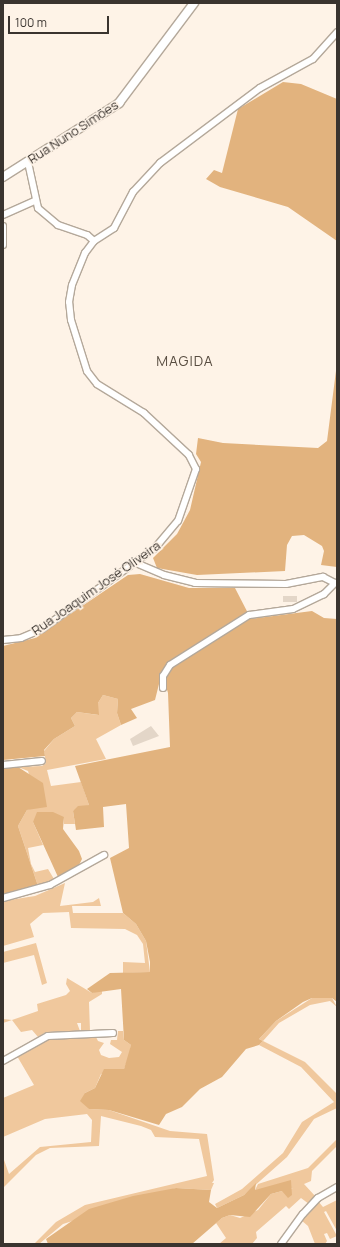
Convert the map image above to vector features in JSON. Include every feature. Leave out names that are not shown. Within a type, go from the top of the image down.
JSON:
[{"type":"street","name":"Rua Nuno Simões","points":[[3,177],[119,103],[194,3]]},
{"type":"street","points":[[28,162],[35,201],[38,208],[58,225],[87,235],[94,241],[114,228],[133,192],[160,163],[260,88],[316,57],[337,32]]},
{"type":"street","points":[[3,215],[35,201]]},
{"type":"street","points":[[3,226],[3,244]]},
{"type":"street","name":"Rua Joaquim José Oliveira","points":[[3,640],[32,634],[136,563],[163,540],[178,521],[196,469],[189,455],[144,413],[97,384],[87,371],[71,320],[69,302],[72,285],[85,253],[94,241]]},
{"type":"street","points":[[136,563],[164,575],[195,583],[286,584],[323,577],[335,583],[324,594],[293,609],[250,615],[170,665],[163,676],[163,688]]},
{"type":"street","points":[[3,765],[42,762]]},
{"type":"street","points":[[3,898],[50,885],[104,855]]},
{"type":"street","points":[[3,1060],[48,1036],[113,1033]]},
{"type":"street","points":[[281,1244],[303,1214],[318,1198],[337,1187]]},
{"type":"shaded area","points":[[283,82],[301,84],[337,99],[337,241],[288,207],[220,187],[206,179],[214,170],[222,173],[238,109]]},
{"type":"shaded area","points":[[337,363],[337,567],[321,565],[324,551],[322,546],[304,535],[292,536],[287,545],[285,571],[197,575],[157,568],[153,558],[177,534],[190,510],[201,462],[196,454],[198,438],[223,443],[318,448],[327,441]]},
{"type":"shaded area","points":[[140,574],[189,588],[235,588],[251,619],[312,611],[324,618],[337,619],[337,1002],[332,998],[312,998],[303,1002],[276,1021],[259,1039],[263,1041],[259,1045],[246,1049],[222,1077],[200,1089],[182,1107],[166,1114],[159,1125],[109,1110],[89,1109],[80,1101],[85,1093],[95,1088],[104,1069],[124,1069],[131,1045],[124,1040],[121,989],[92,993],[87,989],[110,973],[150,972],[150,962],[146,941],[136,924],[123,913],[110,858],[129,848],[126,804],[103,807],[104,827],[76,830],[73,811],[78,806],[89,805],[75,766],[170,747],[168,693],[162,672],[155,700],[131,709],[137,718],[121,725],[117,713],[118,699],[103,695],[98,703],[99,715],[77,712],[71,718],[75,726],[54,739],[44,750],[45,756],[3,760],[3,646],[35,638],[128,575]]},
{"type":"shaded area","points":[[103,695],[118,699],[117,713],[121,725],[96,739],[106,759],[47,770],[51,786],[81,782],[89,805],[73,811],[75,824],[64,824],[64,817],[33,822],[43,845],[28,848],[31,864],[35,872],[48,869],[54,879],[38,886],[18,826],[27,810],[38,806],[28,771],[18,767],[42,766],[46,763],[44,751],[54,739],[75,726],[71,718],[77,712],[98,715],[98,703]]},
{"type":"shaded area","points":[[18,767],[43,783],[47,807],[27,810],[18,826],[38,886],[3,894],[3,769]]},
{"type":"shaded area","points":[[37,812],[53,812],[64,817],[63,829],[79,851],[82,859],[79,865],[58,877],[33,822]]},
{"type":"shaded area","points":[[65,883],[60,906],[93,902],[99,898],[101,906],[72,906],[73,913],[123,913],[136,924],[146,941],[150,972],[123,973],[123,962],[145,963],[143,944],[137,935],[125,929],[71,928],[69,912],[43,913],[30,924],[34,937],[3,946],[3,901],[35,896]]},
{"type":"shaded area","points":[[36,943],[47,983],[42,985],[34,955],[3,963],[3,952]]},
{"type":"shaded area","points":[[67,978],[92,993],[102,989],[102,994],[89,1002],[90,1031],[81,1031],[81,1023],[77,1023],[80,1031],[46,1032],[38,1037],[32,1030],[21,1032],[12,1020],[38,1011],[37,1004],[66,995],[70,991],[66,984]]},
{"type":"shaded area","points":[[312,998],[332,998],[337,1007],[330,1001],[310,1005],[279,1023],[263,1041],[259,1039],[276,1021]]},
{"type":"shaded area","points":[[3,1019],[12,1020],[3,1023]]},
{"type":"shaded area","points":[[118,1031],[123,1031],[124,1040],[131,1045],[130,1053],[124,1069],[101,1074],[95,1088],[85,1093],[89,1109],[109,1110],[170,1131],[207,1134],[214,1180],[212,1183],[214,1183],[211,1190],[176,1188],[63,1224],[39,1244],[34,1244],[56,1222],[85,1205],[207,1176],[199,1139],[155,1137],[151,1130],[141,1126],[101,1116],[99,1146],[50,1148],[36,1155],[3,1188],[3,1157],[9,1174],[40,1147],[91,1142],[92,1120],[87,1114],[45,1119],[3,1137],[3,1098],[34,1085],[17,1056],[36,1043],[53,1037],[96,1037],[98,1041],[104,1043],[99,1050],[101,1055],[109,1058],[119,1057],[122,1052],[110,1044],[111,1040],[117,1040]]},
{"type":"shaded area","points":[[263,1041],[305,1062],[337,1094],[337,1108],[314,1119],[287,1157],[244,1195],[217,1208],[215,1204],[242,1189],[283,1153],[302,1122],[334,1102],[301,1067],[259,1045]]},
{"type":"shaded area","points":[[337,1139],[337,1146],[312,1171],[311,1181],[304,1184],[316,1197],[309,1204],[301,1198],[289,1209],[286,1206],[256,1232],[257,1238],[252,1244],[219,1244],[226,1238],[216,1223],[222,1218],[230,1215],[240,1218],[258,1210],[271,1194],[293,1188],[255,1190],[258,1184],[308,1168]]},
{"type":"shaded area","points":[[291,1180],[292,1195],[288,1198],[282,1191],[271,1194],[250,1217],[230,1215],[222,1218],[192,1244],[48,1244],[46,1239],[89,1209],[133,1196],[176,1188],[211,1190],[209,1202],[217,1208],[244,1195],[256,1183],[255,1190]]},
{"type":"shaded area","points":[[337,1200],[337,1231],[326,1211],[324,1212],[337,1236],[330,1239],[327,1233],[324,1234],[327,1241],[325,1244],[315,1244],[308,1226],[301,1220],[318,1201],[323,1207]]},
{"type":"building","points":[[283,596],[297,596],[297,602],[283,602]]},
{"type":"building","points":[[151,726],[159,736],[133,746],[130,739]]},
{"type":"district","name":"MAGIDA","points":[[185,361]]}]
